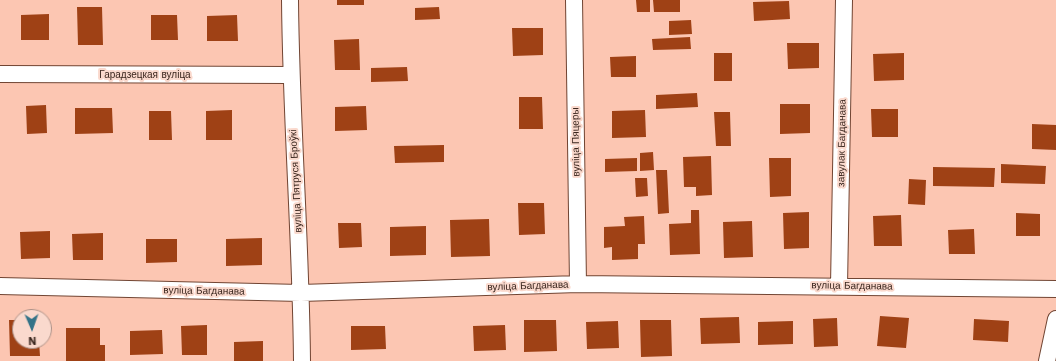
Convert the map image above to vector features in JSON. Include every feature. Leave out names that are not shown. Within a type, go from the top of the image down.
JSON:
[{"type":"street","name":"вуліца Пятруся Броўкі","points":[[290,0],[291,75],[301,293],[302,361]]},
{"type":"street","name":"вуліца Пяцеры","points":[[574,0],[578,284]]},
{"type":"street","name":"завулак Багданава","points":[[839,286],[844,0]]},
{"type":"street","name":"Гарадзецкая вуліца","points":[[0,74],[291,75]]},
{"type":"street","name":"вуліца Багданава","points":[[0,286],[301,293],[578,284],[1056,289]]},
{"type":"street","points":[[1047,361],[1056,319]]},
{"type":"building","points":[[337,0],[364,0],[364,5],[337,5]]},
{"type":"building","points":[[636,0],[650,0],[650,12],[637,12]]},
{"type":"building","points":[[653,0],[680,0],[680,12],[654,12]]},
{"type":"building","points":[[789,1],[790,19],[754,21],[753,2]]},
{"type":"building","points":[[77,7],[102,7],[103,45],[78,45]]},
{"type":"building","points":[[439,7],[440,19],[415,20],[415,8]]},
{"type":"building","points":[[49,14],[49,40],[21,40],[21,15]]},
{"type":"building","points":[[151,15],[177,15],[178,40],[151,40]]},
{"type":"building","points":[[237,15],[238,41],[207,41],[207,16]]},
{"type":"building","points":[[691,20],[692,34],[669,35],[669,21]]},
{"type":"building","points":[[512,28],[543,28],[543,55],[513,56]]},
{"type":"building","points":[[690,37],[691,49],[653,50],[652,39]]},
{"type":"building","points":[[359,39],[360,70],[335,70],[334,40]]},
{"type":"building","points":[[787,43],[819,43],[819,68],[788,69]]},
{"type":"building","points":[[714,53],[732,53],[732,81],[714,81]]},
{"type":"building","points":[[904,53],[904,80],[874,81],[873,54]]},
{"type":"building","points":[[636,56],[636,77],[611,77],[610,57]]},
{"type":"building","points":[[407,67],[408,81],[371,82],[371,68]]},
{"type":"building","points":[[697,93],[698,107],[656,109],[656,95]]},
{"type":"building","points":[[519,97],[542,97],[543,129],[519,129]]},
{"type":"building","points":[[780,104],[810,104],[810,133],[780,134]]},
{"type":"building","points":[[46,105],[47,133],[27,134],[26,106]]},
{"type":"building","points":[[366,106],[367,130],[335,131],[335,107]]},
{"type":"building","points":[[75,108],[112,108],[113,133],[75,134]]},
{"type":"building","points":[[871,109],[898,109],[898,137],[872,137]]},
{"type":"building","points":[[232,110],[232,140],[206,140],[206,111]]},
{"type":"building","points":[[645,110],[646,137],[612,138],[612,111]]},
{"type":"building","points":[[149,111],[171,111],[172,140],[149,140]]},
{"type":"building","points":[[714,112],[730,112],[731,146],[716,146]]},
{"type":"building","points":[[1032,124],[1056,125],[1056,150],[1032,149]]},
{"type":"building","points":[[444,145],[444,162],[395,163],[394,146]]},
{"type":"building","points":[[653,152],[654,170],[640,171],[640,153]]},
{"type":"building","points":[[711,156],[712,195],[696,196],[696,187],[684,187],[683,157]]},
{"type":"building","points":[[637,158],[637,171],[605,172],[605,159]]},
{"type":"building","points":[[769,158],[791,158],[791,196],[770,197]]},
{"type":"building","points":[[1001,164],[1046,166],[1045,184],[1001,183]]},
{"type":"building","points":[[933,167],[995,168],[994,187],[933,186]]},
{"type":"building","points":[[656,170],[667,170],[669,213],[658,214]]},
{"type":"building","points":[[635,178],[647,178],[648,196],[636,197]]},
{"type":"building","points":[[909,179],[926,180],[925,205],[908,204]]},
{"type":"building","points":[[518,203],[544,203],[545,234],[519,235]]},
{"type":"building","points":[[691,210],[699,210],[700,254],[670,255],[669,224],[691,223]]},
{"type":"building","points":[[809,212],[809,248],[784,249],[783,213]]},
{"type":"building","points":[[1016,213],[1040,214],[1040,236],[1016,236]]},
{"type":"building","points":[[901,215],[902,246],[874,246],[873,216]]},
{"type":"building","points":[[644,216],[645,244],[638,244],[638,259],[612,260],[612,247],[604,248],[604,227],[625,226],[624,217]]},
{"type":"building","points":[[489,219],[490,256],[451,257],[450,220]]},
{"type":"building","points":[[752,221],[753,257],[724,258],[723,222]]},
{"type":"building","points":[[338,223],[361,223],[362,247],[339,248]]},
{"type":"building","points":[[426,226],[426,255],[390,256],[390,227]]},
{"type":"building","points":[[974,229],[975,254],[949,254],[948,230]]},
{"type":"building","points":[[50,231],[50,258],[21,259],[20,232]]},
{"type":"building","points":[[103,233],[103,260],[73,260],[72,234]]},
{"type":"building","points":[[262,238],[262,265],[226,266],[226,239]]},
{"type":"building","points":[[146,239],[177,239],[177,262],[146,263]]},
{"type":"building","points":[[880,316],[909,318],[906,348],[877,346]]},
{"type":"building","points":[[739,317],[740,343],[701,344],[700,318]]},
{"type":"building","points":[[837,318],[838,346],[814,347],[813,319]]},
{"type":"building","points":[[974,319],[1009,321],[1008,342],[973,340]]},
{"type":"building","points":[[9,320],[12,320],[12,349],[40,349],[40,356],[10,356]]},
{"type":"building","points":[[524,320],[556,320],[557,351],[524,352]]},
{"type":"building","points":[[640,320],[671,320],[672,356],[641,357]]},
{"type":"building","points":[[618,321],[619,348],[587,349],[586,322]]},
{"type":"building","points":[[793,321],[793,344],[758,345],[758,322]]},
{"type":"building","points":[[207,325],[207,355],[182,355],[181,326]]},
{"type":"building","points":[[505,325],[506,350],[474,351],[473,326]]},
{"type":"building","points":[[351,326],[385,326],[386,349],[351,350]]},
{"type":"building","points":[[66,328],[100,328],[100,345],[105,345],[105,361],[66,361]]},
{"type":"building","points":[[162,330],[163,354],[130,355],[130,331]]},
{"type":"building","points":[[263,341],[263,361],[234,361],[234,342]]}]
